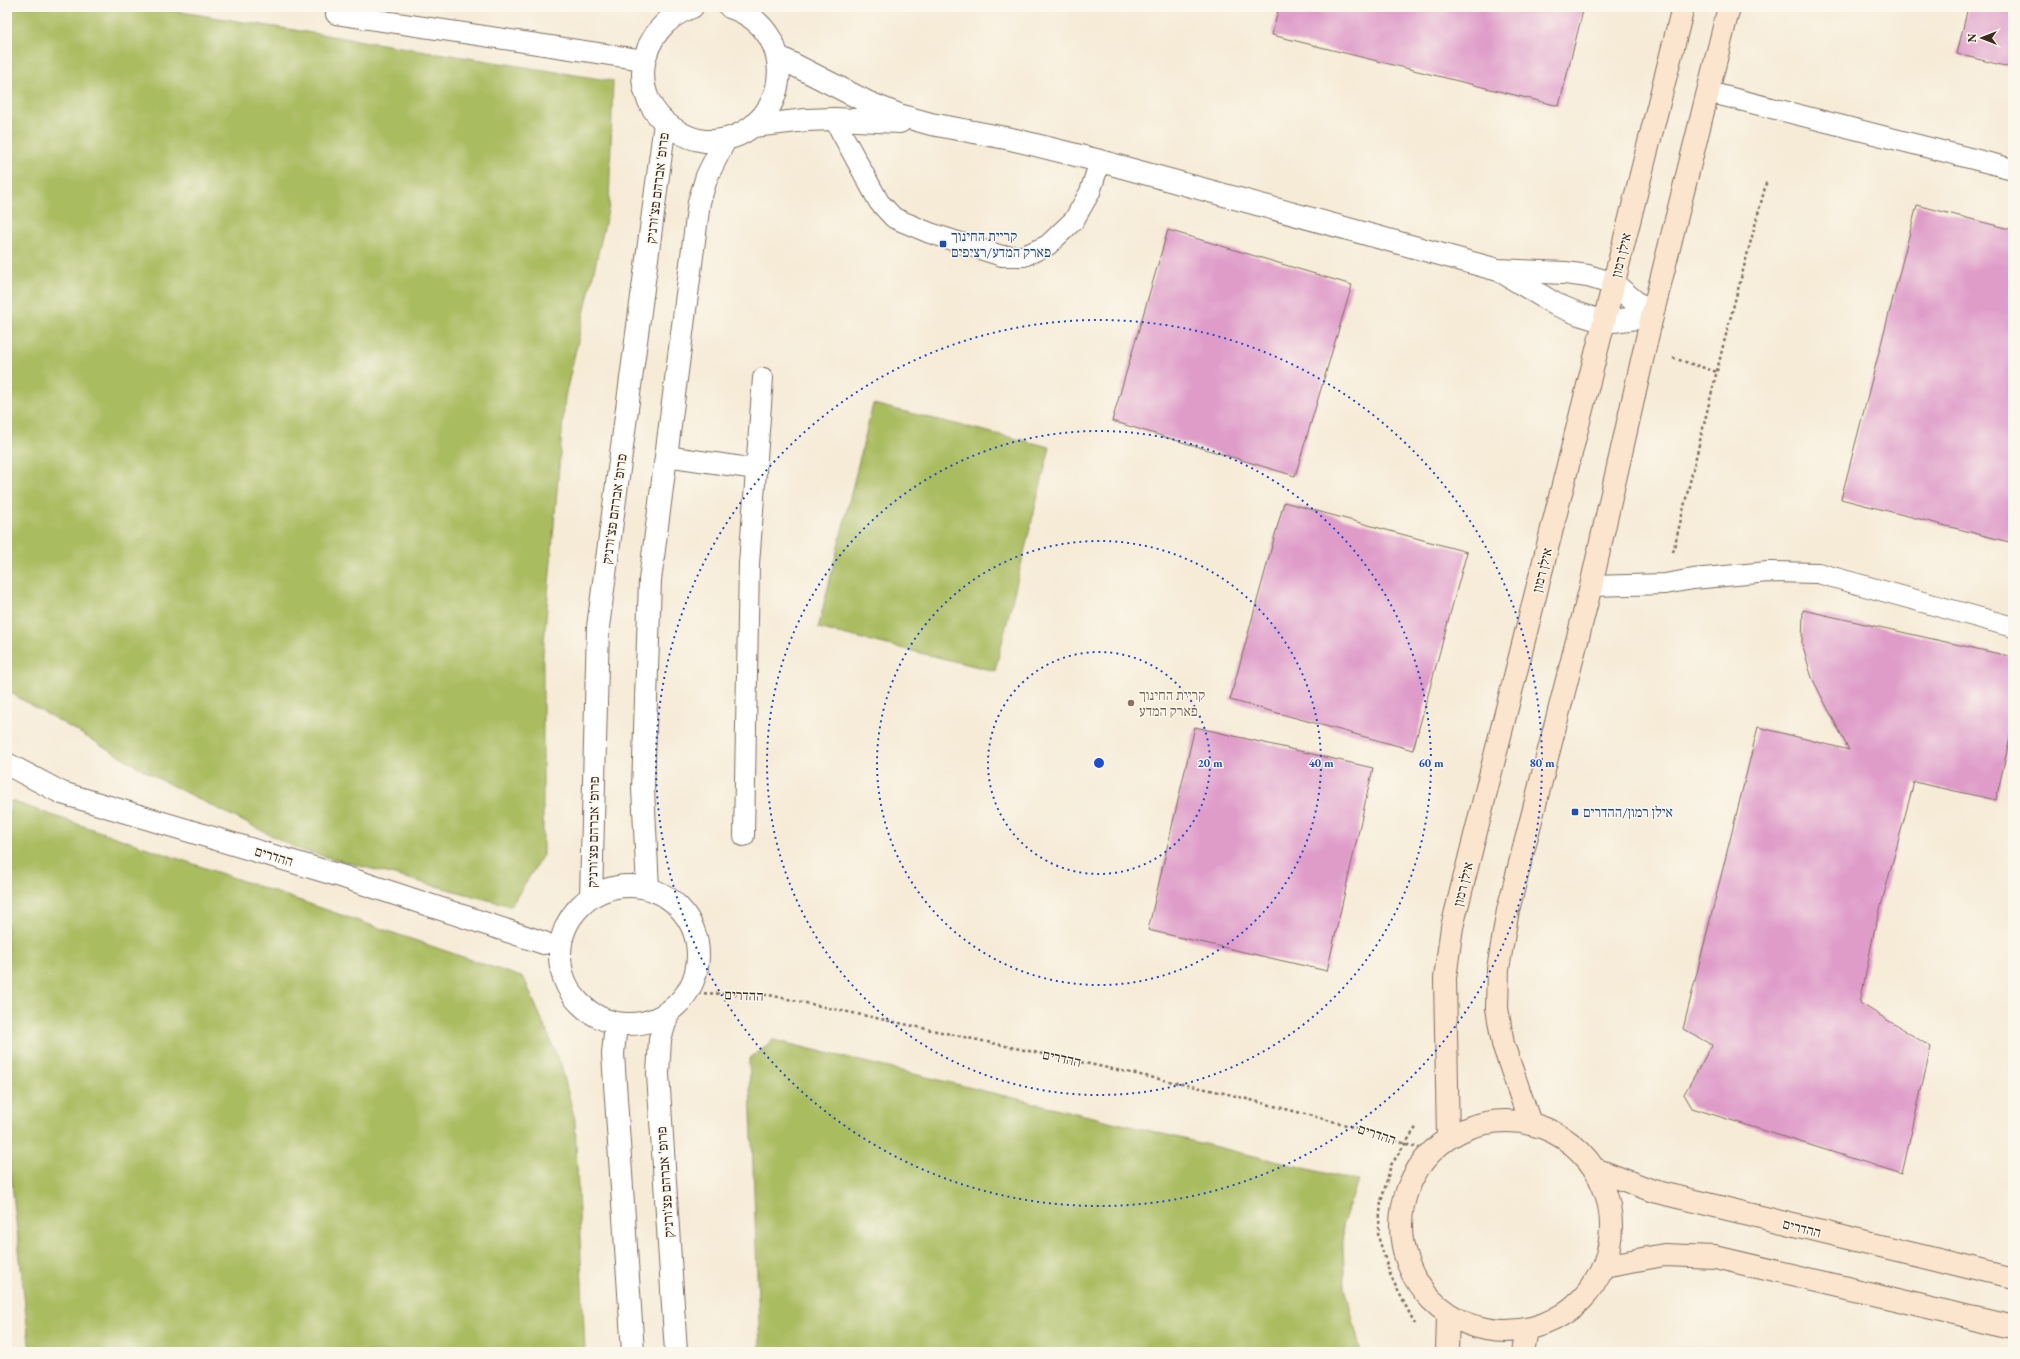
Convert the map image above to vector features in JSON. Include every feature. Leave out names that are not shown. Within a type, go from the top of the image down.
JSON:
[{"type":"street","name":"אילן רמון","points":[[1448,1138],[1445,978],[1452,927],[1683,7]]},
{"type":"street","points":[[1530,1123],[1503,1044],[1497,1008],[1498,969],[1508,910],[1591,586],[1652,316],[1729,7]]},
{"type":"street","points":[[685,8],[664,23],[651,40],[644,60],[643,78],[647,94],[654,110],[665,123],[683,135],[704,141],[725,140],[740,135],[754,126],[765,115],[773,102],[778,87],[778,56],[770,37],[758,22],[737,8]]},
{"type":"street","points":[[778,56],[869,103],[931,124]]},
{"type":"street","points":[[754,126],[806,120],[834,119],[931,124],[1011,139],[1100,161],[1498,270],[1565,273],[1588,276],[1614,284],[1652,316]]},
{"type":"street","name":"פרופ' אברהם פצ'ורניק","points":[[591,897],[598,627],[665,123]]},
{"type":"street","points":[[648,888],[643,789],[650,580],[699,202],[707,176],[725,140]]},
{"type":"street","points":[[1498,270],[1555,304],[1604,322],[1652,316]]},
{"type":"street","name":"ההדרים","points":[[7,764],[62,793],[344,877],[544,944]]},
{"type":"street","points":[[629,885],[648,888],[668,897],[684,912],[694,931],[698,952],[696,974],[687,993],[668,1013],[652,1020],[634,1024],[616,1023],[597,1016],[581,1004],[569,988],[562,969],[561,948],[566,928],[576,911],[591,897],[609,888],[629,885]]},
{"type":"street","name":"פרופ' אברהם פצ'ורניק","points":[[668,1013],[660,1039],[658,1074],[676,1352]]},
{"type":"street","points":[[616,1023],[613,1054],[620,1134],[633,1352]]},
{"type":"street","points":[[1501,1121],[1530,1123],[1555,1133],[1578,1148],[1595,1169],[1608,1200],[1610,1213],[1611,1233],[1604,1266],[1586,1296],[1559,1318],[1527,1330],[1500,1332],[1472,1327],[1448,1314],[1424,1294],[1408,1267],[1401,1237],[1402,1206],[1413,1176],[1431,1152],[1448,1138],[1473,1125],[1501,1121]]},
{"type":"street","name":"ההדרים","points":[[1595,1169],[1653,1191],[2013,1278]]},
{"type":"street","points":[[1604,1266],[1664,1255],[1714,1257],[2013,1327]]},
{"type":"street","points":[[1447,1352],[1448,1314]]},
{"type":"street","points":[[1523,1352],[1527,1330]]},
{"type":"lane","points":[[336,14],[644,60]]},
{"type":"lane","points":[[1708,92],[2013,169]]},
{"type":"lane","points":[[834,119],[879,202],[894,218],[930,233],[1002,256],[1024,256],[1048,245],[1074,220],[1090,192],[1100,161]]},
{"type":"lane","points":[[744,836],[749,564],[763,378]]},
{"type":"lane","points":[[666,456],[756,469]]},
{"type":"lane","points":[[1591,586],[1665,584],[1693,579],[1768,572],[1818,574],[2013,627]]},
{"type":"path","points":[[1671,559],[1723,346],[1767,180]]},
{"type":"path","points":[[1671,358],[1717,372]]},
{"type":"path","name":"ההדרים","points":[[687,993],[777,997],[1224,1093],[1343,1124],[1431,1152]]},
{"type":"green space","points":[[7,7],[150,7],[613,81],[609,206],[565,397],[543,654],[543,855],[511,906],[300,850],[163,781],[9,692],[7,665]]},
{"type":"green space","points":[[873,404],[1050,447],[995,671],[818,628]]},
{"type":"green space","points":[[11,801],[524,978],[561,1065],[575,1120],[585,1352],[30,1352],[7,1137],[7,827]]},
{"type":"green space","points":[[773,1040],[1358,1181],[1342,1226],[1345,1287],[1361,1352],[760,1352],[749,1059]]},
{"type":"building","points":[[1279,7],[1584,7],[1559,106],[1272,35]]},
{"type":"building","points":[[1968,7],[2013,7],[2013,68],[1957,54]]},
{"type":"building","points":[[1917,205],[2013,230],[2013,543],[1841,499]]},
{"type":"building","points":[[1168,230],[1352,285],[1295,476],[1112,421]]},
{"type":"building","points":[[1284,502],[1467,552],[1413,750],[1230,700]]},
{"type":"building","points":[[1803,610],[2013,657],[2013,724],[1996,800],[1914,782],[1874,932],[1860,1003],[1931,1047],[1902,1174],[1692,1108],[1684,1094],[1712,1045],[1683,1029],[1758,727],[1849,750],[1812,678],[1802,644]]},
{"type":"building","points":[[1195,727],[1373,768],[1327,971],[1148,930]]},
{"type":"place","name":"קריית החינוך פארק המדע/רציפים","points":[[943,244]]},
{"type":"place","name":"קריית החינוך פארק המדע","points":[[1131,703]]},
{"type":"place","name":"אילן רמון/ההדרים","points":[[1575,812]]}]
